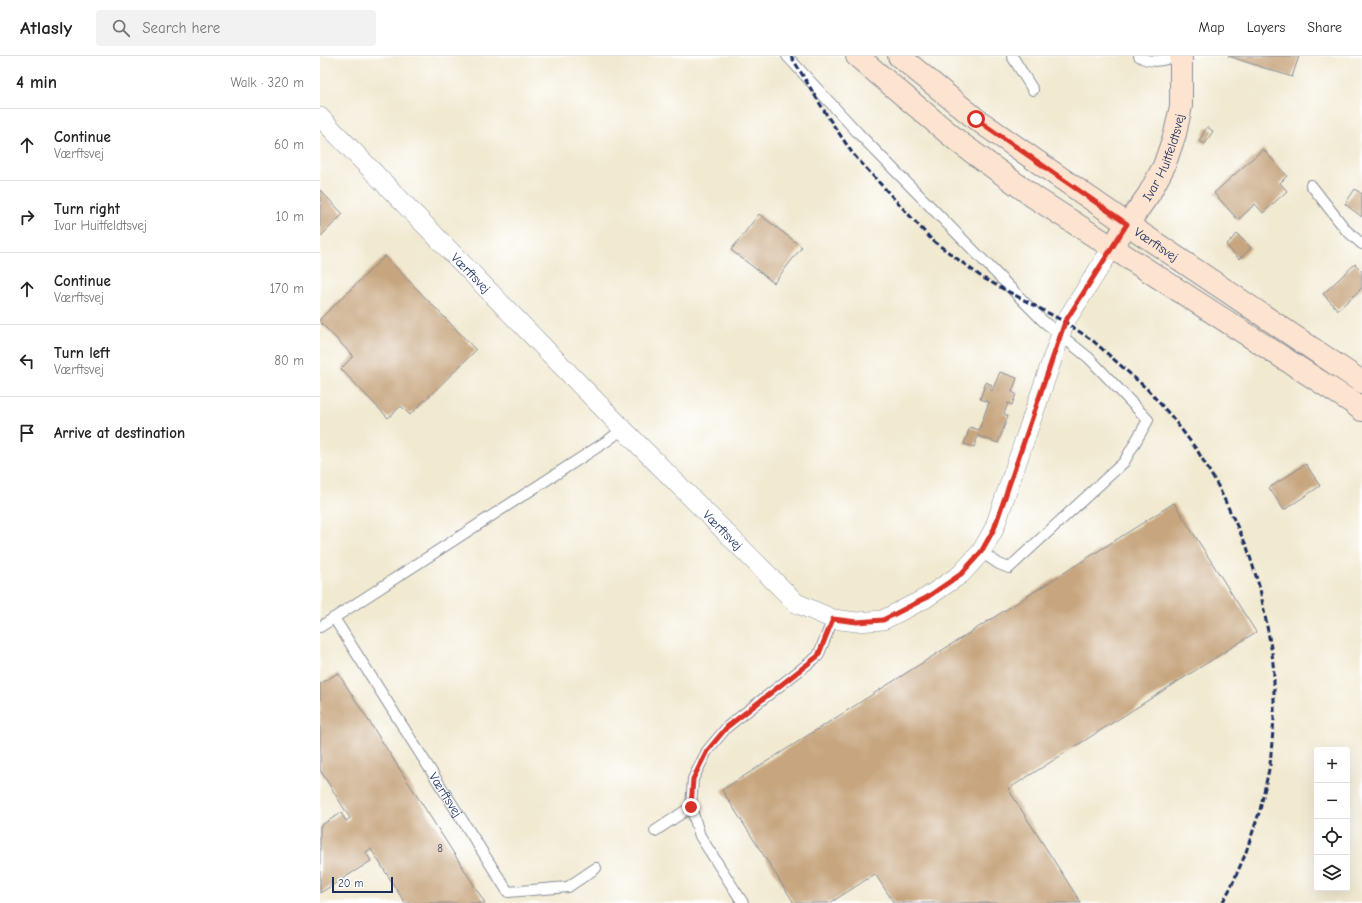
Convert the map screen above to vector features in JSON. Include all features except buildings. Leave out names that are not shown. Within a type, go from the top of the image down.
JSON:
[{"type":"street","name":"Værftsvej","points":[[857,56],[960,143],[1034,197],[1346,398],[1362,410]]},
{"type":"street","name":"Værftsvej","points":[[899,56],[976,119],[1127,224],[1362,382]]},
{"type":"street","name":"Ivar Huitfeldtsvej","points":[[1112,248],[1148,194],[1164,166],[1175,134],[1181,106],[1180,56]]},
{"type":"street","name":"Værftsvej","points":[[320,117],[623,429],[796,603],[833,619],[857,622],[883,620],[932,594],[961,574],[981,552],[994,529],[1062,336],[1065,322],[1112,248]]},
{"type":"lane","points":[[787,56],[859,134],[1043,321],[1089,358],[1148,420],[1124,462],[1009,568],[999,564],[981,552]]},
{"type":"lane","points":[[1012,56],[1033,90]]},
{"type":"lane","points":[[1140,56],[1149,61],[1156,62],[1180,56]]},
{"type":"lane","points":[[1311,184],[1346,230],[1362,244]]},
{"type":"lane","points":[[320,627],[607,441],[623,429]]},
{"type":"lane","name":"Værftsvej","points":[[334,618],[508,892],[568,887],[596,868]]},
{"type":"lane","points":[[743,903],[700,836],[691,807],[693,779],[707,751],[727,727],[818,656],[833,619]]},
{"type":"lane","points":[[655,830],[691,807]]},
{"type":"railway","points":[[791,56],[828,117],[853,154],[932,240],[983,278],[1065,322],[1092,340],[1147,389],[1172,417],[1197,450],[1218,486],[1247,547],[1260,589],[1272,653],[1274,674],[1274,719],[1270,765],[1260,810],[1245,855],[1222,903]]},
{"type":"route","points":[[691,807],[693,779],[707,751],[727,727],[818,656],[833,619],[857,622],[883,620],[926,598],[961,574],[981,552],[994,529],[1062,336],[1065,322],[1127,224],[976,119]]}]
